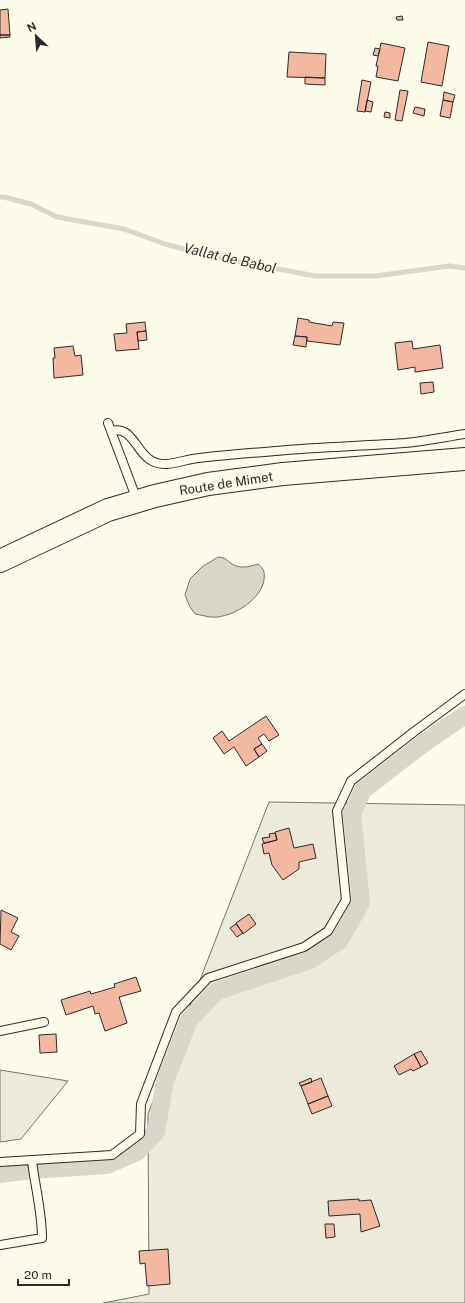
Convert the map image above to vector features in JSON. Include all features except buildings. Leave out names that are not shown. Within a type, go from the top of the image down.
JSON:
[{"type":"main road","name":"Route de Mimet","points":[[0,561],[108,510],[155,496],[208,484],[283,474],[465,460]]},
{"type":"lane","points":[[108,423],[138,501]]},
{"type":"lane","points":[[111,432],[117,430],[123,431],[147,458],[156,464],[166,464],[197,458],[303,448],[405,442],[465,434]]},
{"type":"lane","points":[[0,1162],[112,1155],[140,1134],[141,1104],[176,1012],[208,978],[304,947],[328,931],[346,900],[337,811],[351,781],[465,694]]},
{"type":"lane","points":[[0,1031],[44,1022]]},
{"type":"lane","points":[[0,1245],[42,1238],[42,1222],[32,1161]]},
{"type":"shaded area","points":[[218,557],[225,559],[238,567],[248,567],[258,564],[263,569],[264,573],[262,587],[253,600],[232,613],[214,617],[195,614],[185,595],[190,579],[202,567]]},
{"type":"shaded area","points":[[269,802],[465,805],[465,1303],[103,1303],[149,1294],[148,1114]]},
{"type":"shaded area","points":[[0,1070],[68,1081],[21,1139],[0,1142]]},
{"type":"waterway","name":"Vallat de Babol","points":[[0,197],[31,204],[57,217],[124,229],[165,244],[206,255],[315,276],[376,276],[449,266],[465,268]]},
{"type":"waterway","points":[[0,1174],[32,1170],[107,1165],[137,1152],[156,1132],[165,1081],[189,1020],[217,991],[310,960],[339,941],[361,903],[352,814],[363,790],[424,743],[465,715]]}]
